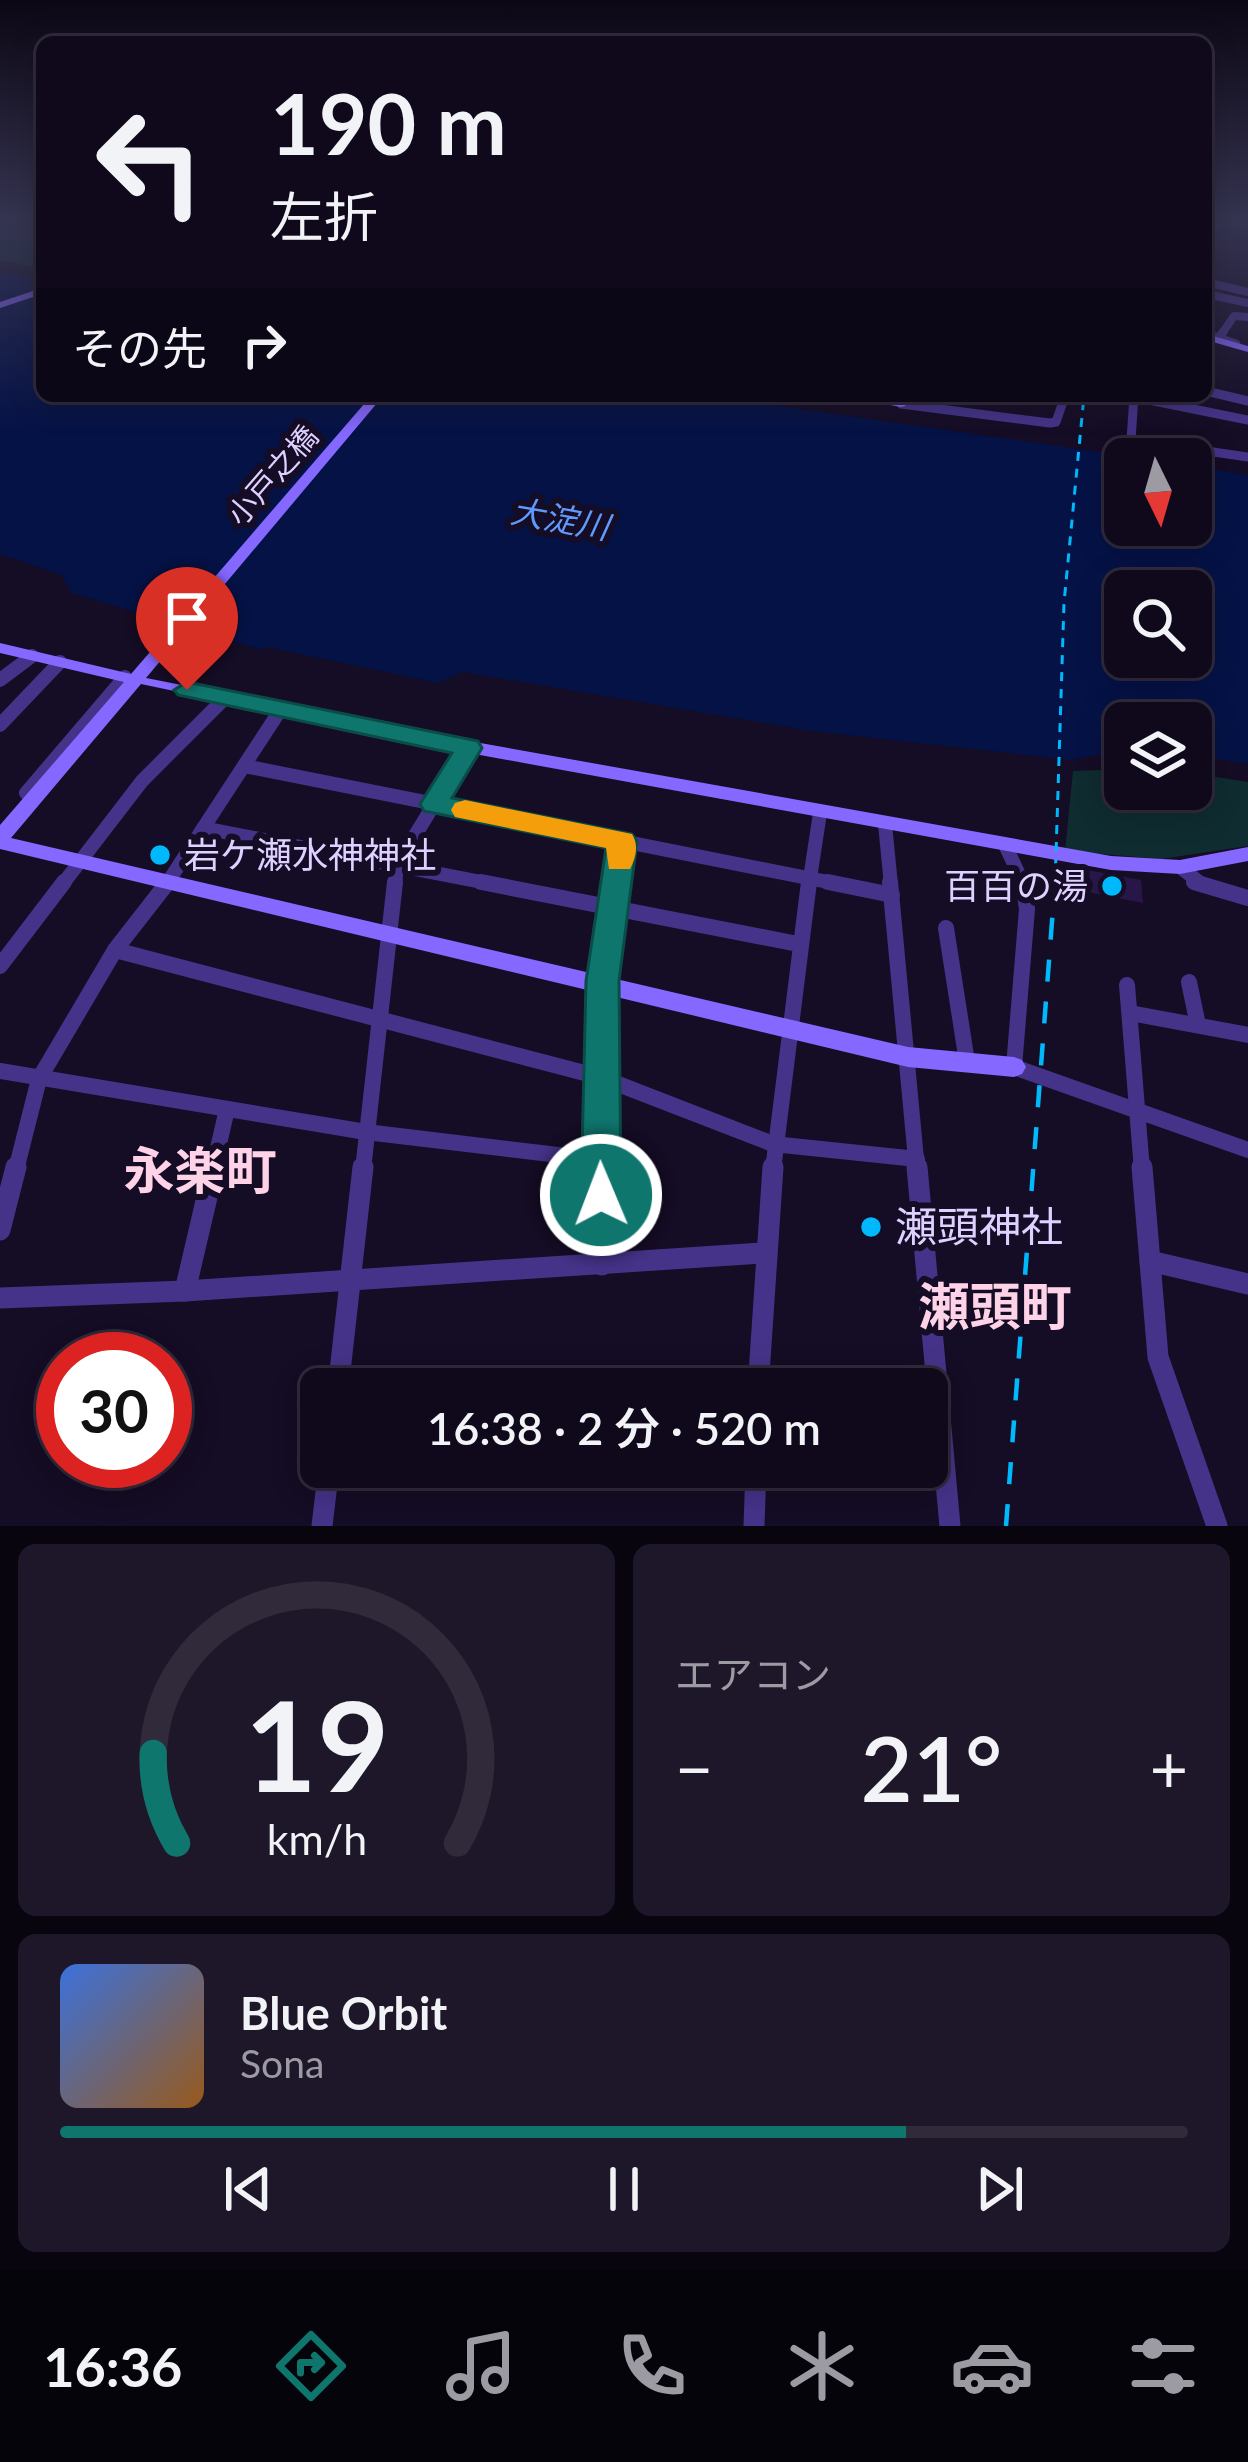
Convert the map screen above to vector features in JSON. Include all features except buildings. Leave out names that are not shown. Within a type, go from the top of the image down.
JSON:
[{"type":"street","points":[[0,305],[36,293]]},
{"type":"street","points":[[1212,295],[1248,303]]},
{"type":"street","points":[[1212,334],[1234,316],[1248,317]]},
{"type":"street","points":[[1212,338],[1247,349]]},
{"type":"street","points":[[1212,392],[1248,401]]},
{"type":"street","name":"小戸之橋","points":[[0,840],[372,402]]},
{"type":"street","points":[[916,402],[1050,423],[1056,422],[1063,402]]},
{"type":"street","points":[[1134,402],[1131,440],[1248,457]]},
{"type":"street","points":[[1168,402],[1248,420]]},
{"type":"street","points":[[1201,408],[1204,402]]},
{"type":"street","points":[[0,648],[125,676],[26,793],[34,797]]},
{"type":"street","points":[[0,680],[33,656]]},
{"type":"street","points":[[0,725],[60,662]]},
{"type":"street","points":[[148,682],[469,748],[1167,872],[1248,898]]},
{"type":"street","points":[[0,966],[142,781],[225,698]]},
{"type":"street","points":[[0,1230],[39,1078],[115,950],[169,881],[281,709]]},
{"type":"street","points":[[340,1368],[397,865],[469,748]]},
{"type":"street","points":[[244,766],[892,895]]},
{"type":"street","points":[[759,1368],[762,1253],[785,1028],[820,813]]},
{"type":"street","points":[[884,824],[932,1368]]},
{"type":"street","points":[[203,828],[798,944]]},
{"type":"street","points":[[0,840],[908,1057],[1014,1067],[1248,1150]]},
{"type":"street","points":[[602,1264],[603,981],[622,841]]},
{"type":"street","points":[[1006,847],[1026,890],[1027,909],[1014,1067]]},
{"type":"street","points":[[1167,872],[1248,854]]},
{"type":"street","points":[[946,928],[968,1062]]},
{"type":"street","points":[[115,950],[600,1077],[773,1144],[917,1159]]},
{"type":"street","points":[[1189,982],[1198,1025]]},
{"type":"street","points":[[1127,985],[1158,1357],[1216,1526]]},
{"type":"street","points":[[1130,1013],[1248,1035]]},
{"type":"street","points":[[0,1071],[366,1132],[600,1160]]},
{"type":"street","points":[[185,1291],[226,1109]]},
{"type":"street","points":[[0,1298],[185,1291],[762,1253]]},
{"type":"street","points":[[1150,1261],[1248,1284]]},
{"type":"street","points":[[322,1526],[327,1488]]},
{"type":"street","points":[[754,1526],[755,1488]]},
{"type":"street","points":[[946,1488],[950,1526]]},
{"type":"green space","points":[[1104,770],[1104,810],[1212,810],[1212,776],[1248,782],[1248,846],[1161,859],[1065,851],[1073,771]]},
{"type":"water","name":"大淀川","points":[[0,291],[36,291],[36,402],[752,402],[1104,453],[1104,546],[1212,546],[1212,469],[1248,475],[1248,764],[1212,758],[1212,702],[1104,702],[1104,754],[1071,760],[812,731],[463,672],[438,683],[267,647],[262,650],[72,593],[61,575],[0,554]]},
{"type":"railway","points":[[1055,885],[1064,603],[1083,402]]},
{"type":"railway","points":[[1006,1526],[1055,882]]},
{"type":"slow traffic","points":[[465,810],[622,841],[619,862]]},
{"type":"place","name":"岩ケ瀬水神神社","points":[[160,855]]},
{"type":"place","name":"百百の湯","points":[[1112,886]]},
{"type":"place","name":"瀬頭神社","points":[[871,1227]]},
{"type":"district","name":"永楽町","points":[[200,1171]]},
{"type":"district","name":"瀬頭町","points":[[995,1307]]},
{"type":"route","points":[[187,690],[469,748],[434,804],[622,841],[603,981],[601,1195]]}]
